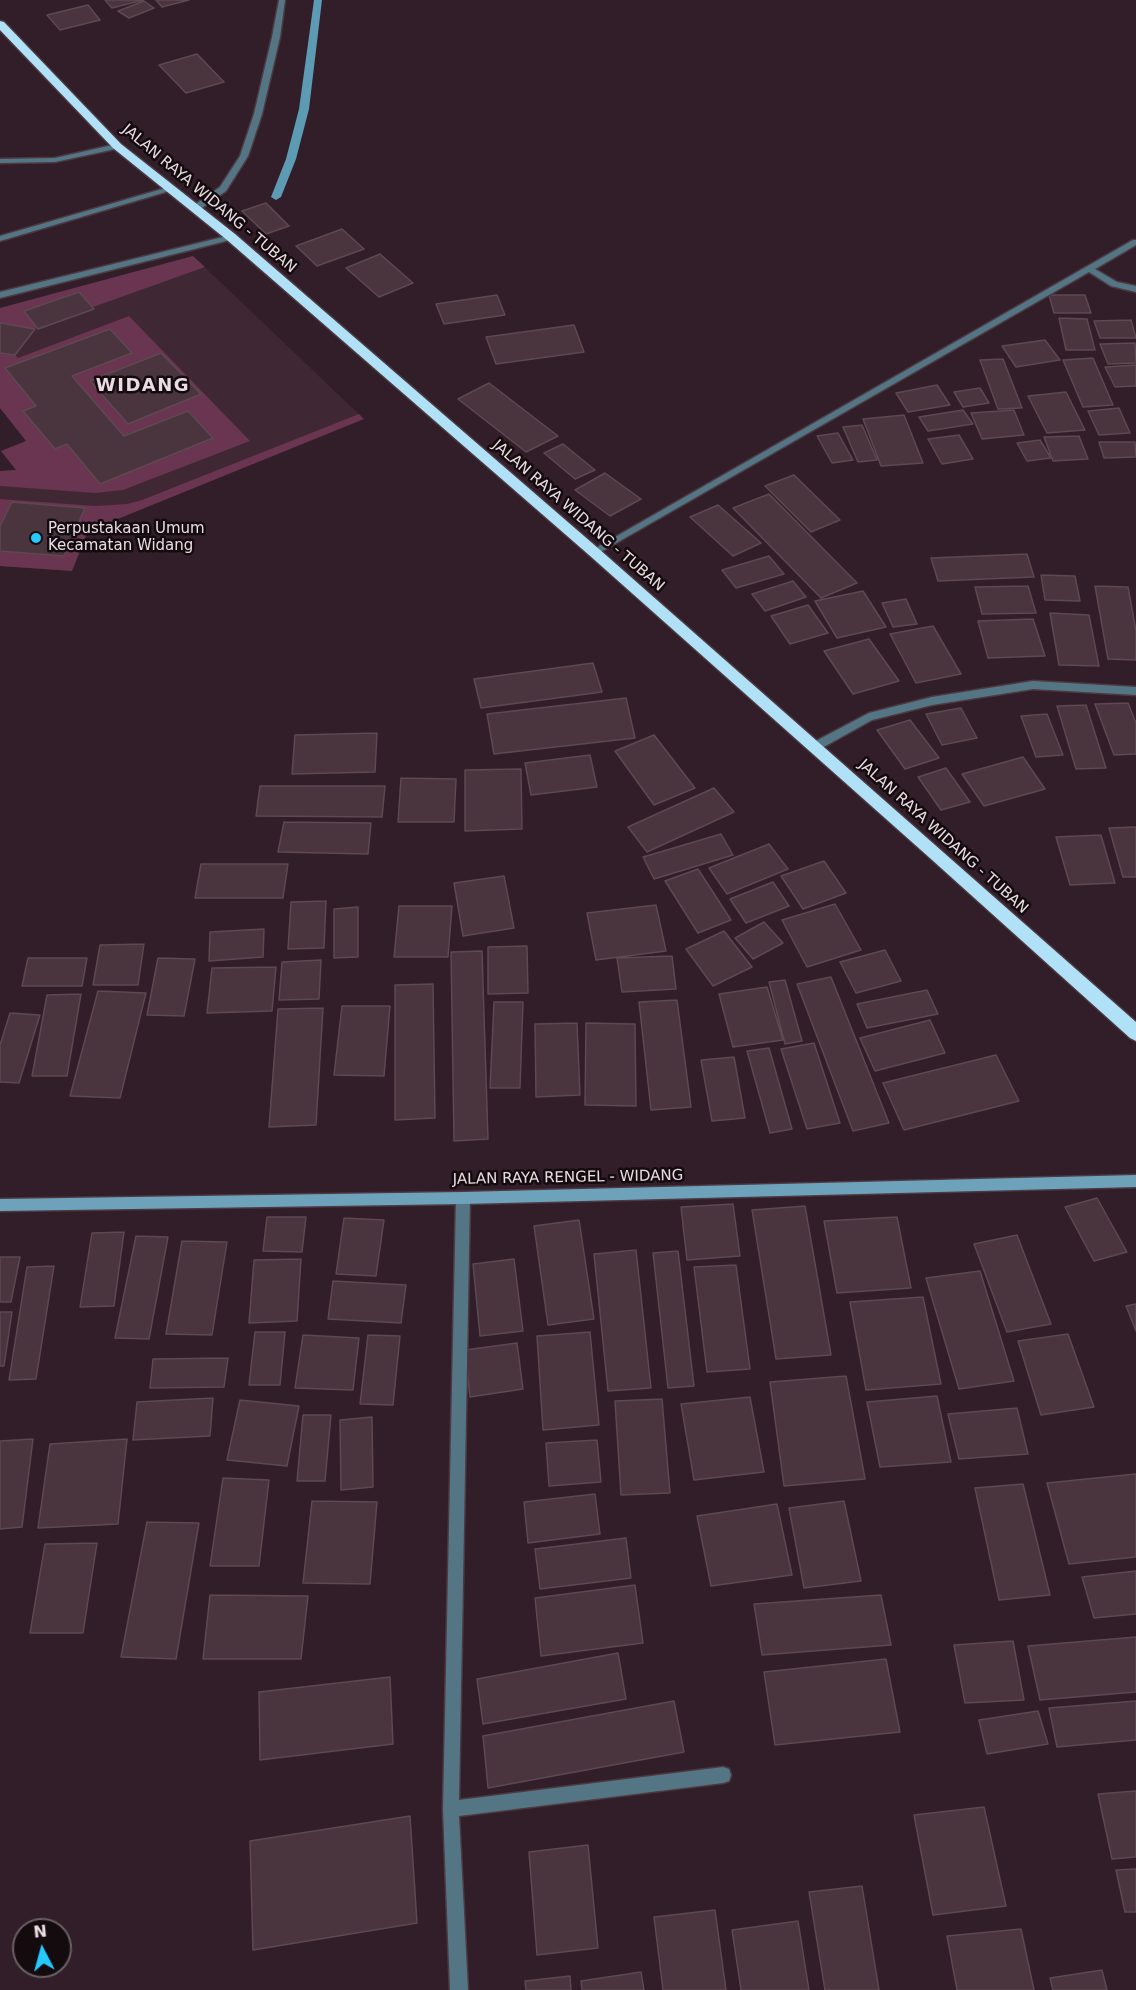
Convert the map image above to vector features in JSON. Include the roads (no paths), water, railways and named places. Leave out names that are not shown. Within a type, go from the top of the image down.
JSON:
[{"type":"highway","name":"JALAN RAYA WIDANG - TUBAN","points":[[2,27],[117,146],[231,237],[594,552],[1097,995],[1136,1033]]},
{"type":"street","points":[[196,208],[223,189],[244,156],[258,114],[282,0]]},
{"type":"street","points":[[0,162],[55,160],[117,146]]},
{"type":"street","points":[[0,239],[172,189]]},
{"type":"street","points":[[0,295],[231,237]]},
{"type":"street","points":[[594,552],[1136,242]]},
{"type":"street","points":[[1090,269],[1114,284],[1136,289]]},
{"type":"street","points":[[816,746],[869,717],[932,701],[1033,685],[1136,691]]},
{"type":"street","name":"JALAN RAYA RENGEL - WIDANG","points":[[0,1205],[1136,1181]]},
{"type":"street","points":[[459,1990],[451,1809],[463,1197]]},
{"type":"street","points":[[451,1809],[723,1775]]},
{"type":"waterway","points":[[276,197],[291,159],[304,109],[318,0]]},
{"type":"place","name":"Perpustakaan Umum Kecamatan Widang","points":[[36,538]]},
{"type":"district","name":"WIDANG","points":[[143,386]]}]
